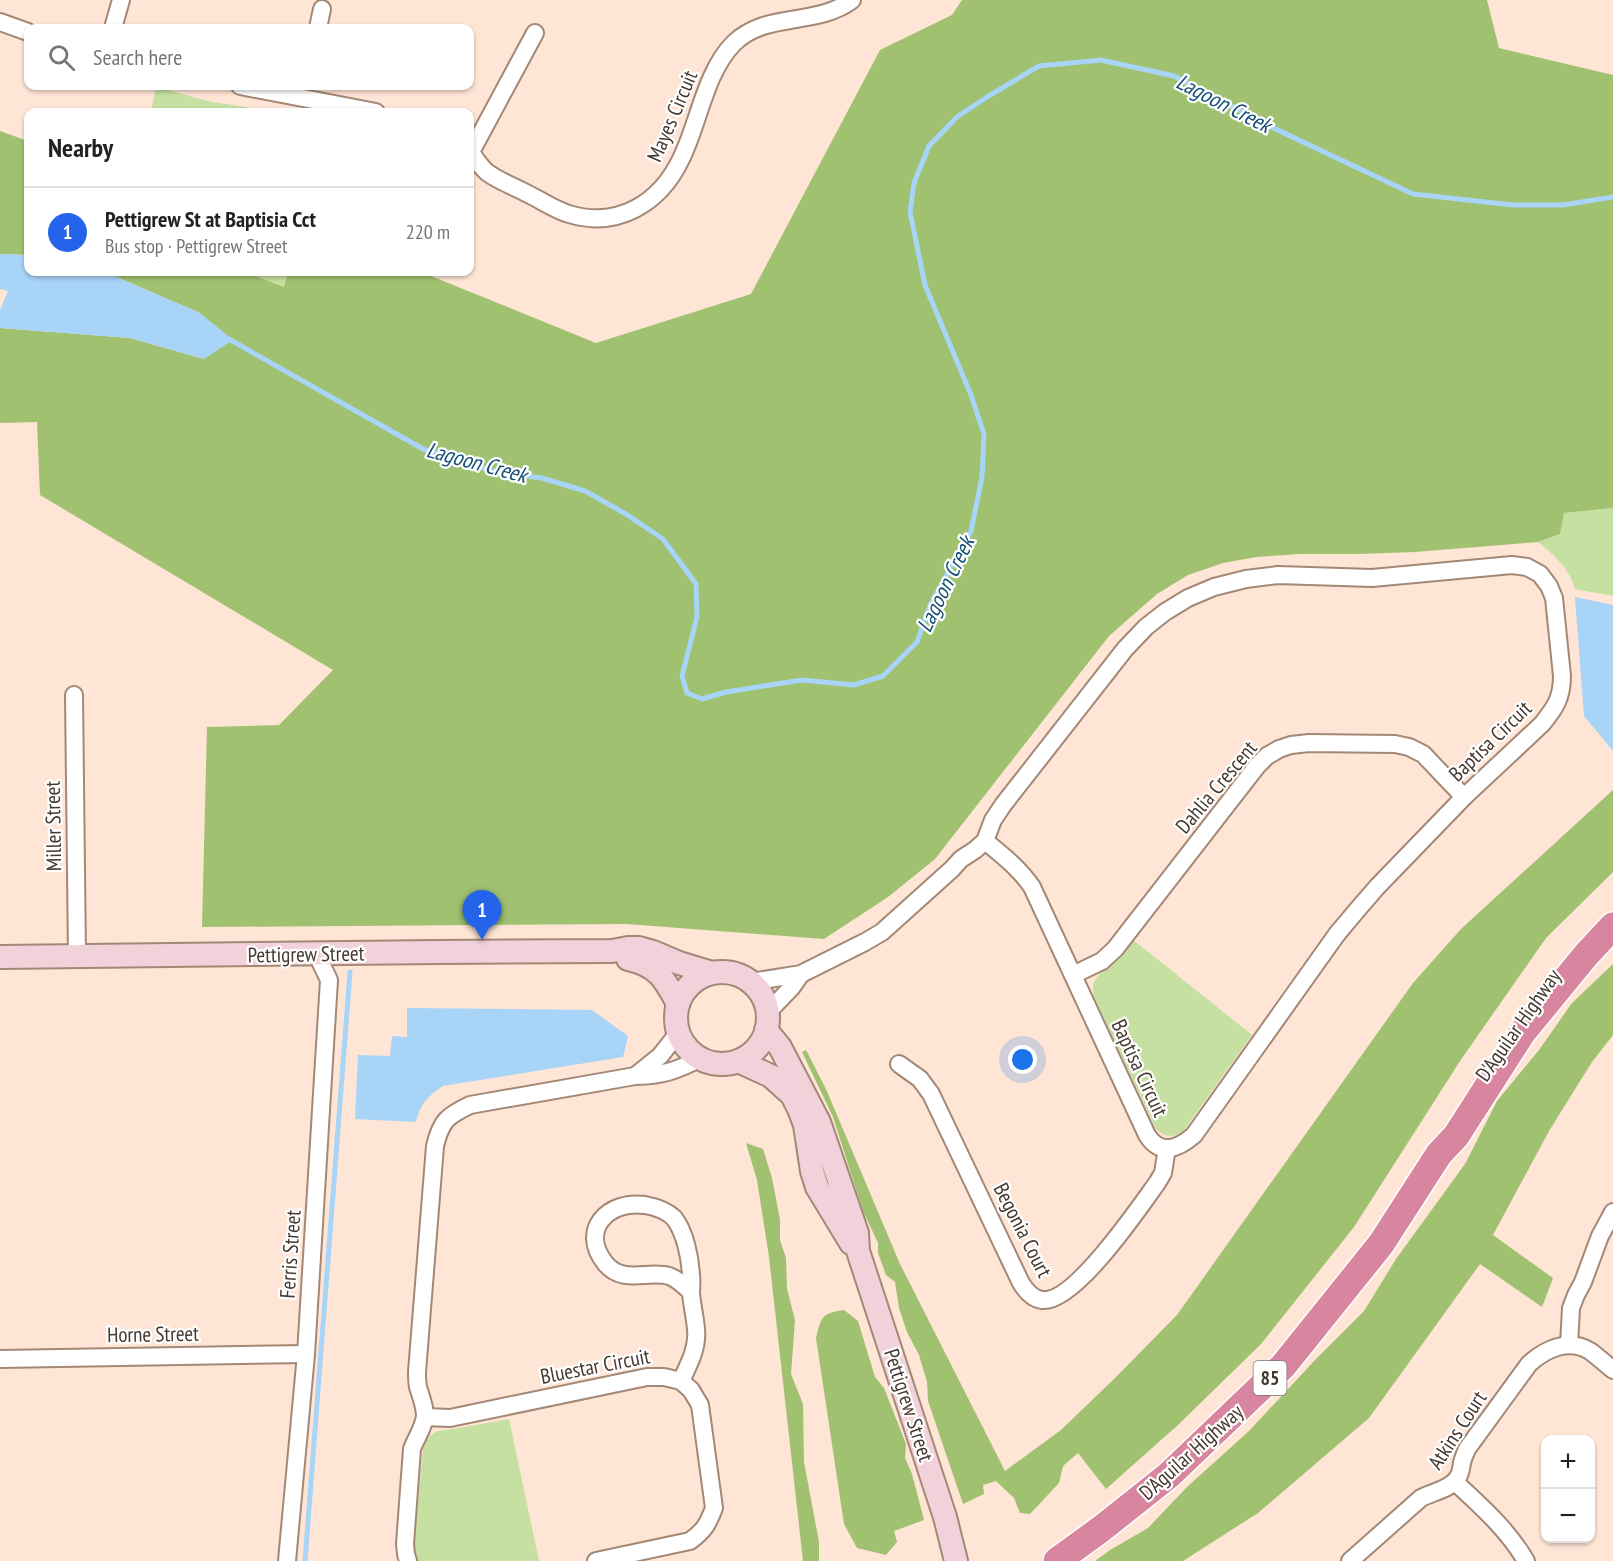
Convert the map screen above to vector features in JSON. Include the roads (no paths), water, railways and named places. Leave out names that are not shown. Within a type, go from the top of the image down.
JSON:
[{"type":"highway","name":"D'Aguilar Highway","points":[[1439,1154],[1447,1130],[1509,1030],[1574,946],[1613,906]]},
{"type":"highway","name":"D'Aguilar Highway","points":[[1057,1561],[1169,1475],[1283,1366],[1381,1244],[1439,1154],[1456,1136],[1522,1033],[1613,926]]},
{"type":"main road","name":"Pettigrew Street","points":[[0,957],[612,951],[639,948],[711,973]]},
{"type":"main road","name":"Pettigrew Street","points":[[612,951],[652,967],[668,984],[678,1004]]},
{"type":"main road","points":[[726,972],[739,975],[751,982],[765,1000],[767,1021],[760,1043],[751,1054],[738,1061],[713,1062],[701,1058],[691,1052],[679,1032],[676,1018],[678,1004],[686,990],[697,979],[711,973],[726,972]]},
{"type":"main road","name":"Pettigrew Street","points":[[767,1021],[819,1122],[857,1233],[858,1251],[945,1517],[956,1561]]},
{"type":"main road","name":"Pettigrew Street","points":[[738,1061],[771,1076],[792,1095],[805,1125],[810,1164],[817,1188],[847,1238],[858,1251]]},
{"type":"street","points":[[114,24],[121,0]]},
{"type":"street","name":"Mayes Circuit","points":[[474,156],[488,172],[568,214],[587,218],[604,218],[640,207],[657,195],[671,178],[682,158],[714,72],[735,42],[760,26],[836,11],[852,0]]},
{"type":"street","points":[[319,24],[322,9]]},
{"type":"street","points":[[0,22],[24,31]]},
{"type":"street","points":[[474,145],[535,33]]},
{"type":"street","points":[[284,90],[306,92],[362,108]]},
{"type":"street","name":"Baptisa Circuit","points":[[751,982],[801,974],[882,932],[961,859],[985,841],[993,820],[1003,805],[1125,649],[1146,627],[1188,598],[1214,587],[1246,579],[1278,575],[1372,578],[1512,565],[1527,567],[1540,574],[1549,586],[1554,598],[1562,676],[1562,689],[1558,701],[1542,724],[1464,797],[1377,887],[1337,934],[1186,1143],[1167,1148],[1151,1142],[1032,887],[1024,875],[985,841]]},
{"type":"street","name":"Miller Street","points":[[74,695],[77,956]]},
{"type":"street","name":"Dahlia Crescent","points":[[1073,975],[1102,961],[1115,949],[1257,766],[1266,756],[1279,749],[1309,743],[1395,744],[1409,747],[1423,754],[1464,797]]},
{"type":"street","name":"Ferris Street","points":[[287,1561],[306,1354],[329,980],[316,953]]},
{"type":"street","name":"Baptisa Circuit","points":[[767,1021],[801,974]]},
{"type":"street","points":[[635,1076],[660,1056],[679,1032]]},
{"type":"street","points":[[408,1561],[405,1544],[412,1449],[425,1417],[423,1399],[417,1385],[417,1372],[435,1146],[439,1130],[446,1119],[470,1105],[635,1076],[654,1076],[684,1067],[701,1058]]},
{"type":"street","name":"Begonia Court","points":[[899,1064],[920,1080],[931,1094],[1021,1283],[1035,1298],[1053,1299],[1065,1292],[1107,1252],[1163,1173],[1167,1148]]},
{"type":"street","points":[[596,1561],[690,1541],[701,1533],[709,1522],[714,1508],[700,1405],[691,1390],[681,1381],[696,1346],[697,1331],[691,1292],[692,1276],[684,1240],[675,1220],[666,1211],[652,1206],[626,1204],[604,1216],[595,1236],[596,1247],[606,1266],[628,1276],[660,1274],[672,1277],[680,1281],[691,1292]]},
{"type":"street","points":[[1613,1212],[1600,1236],[1571,1308],[1569,1345],[1582,1347],[1591,1352],[1613,1370]]},
{"type":"street","name":"Atkins Court","points":[[1350,1561],[1421,1498],[1455,1482],[1460,1475],[1467,1449],[1529,1364],[1552,1348],[1569,1345]]},
{"type":"street","name":"Horne Street","points":[[0,1359],[306,1354]]},
{"type":"street","name":"Bluestar Circuit","points":[[425,1417],[450,1418],[647,1377],[664,1377],[681,1381]]},
{"type":"street","points":[[1455,1482],[1495,1520],[1518,1546],[1526,1561]]},
{"type":"water","points":[[0,254],[24,255],[24,276],[114,276],[200,313],[233,340],[204,359],[130,338],[0,328],[0,310],[8,291],[0,289]]},
{"type":"water","points":[[1575,597],[1613,605],[1613,751],[1584,716]]},
{"type":"water","points":[[407,1008],[592,1010],[628,1036],[623,1057],[443,1086],[425,1101],[416,1122],[355,1119],[358,1055],[390,1056],[392,1036],[407,1037]]},
{"type":"waterway","name":"Lagoon Creek","points":[[227,338],[423,449],[496,472],[542,478],[585,491],[626,514],[663,539],[696,584],[697,617],[682,676],[687,693],[702,699],[726,692],[802,680],[854,685],[883,676],[917,642],[930,605],[971,531],[982,477],[984,434],[971,395],[925,285],[910,212],[914,183],[929,146],[958,116],[992,94],[1039,66],[1101,60],[1174,76],[1265,124],[1413,194],[1513,205],[1563,205],[1613,197]]},
{"type":"waterway","points":[[305,1561],[350,972]]},
{"type":"place","name":"Pettigrew St at Baptisia Cct","points":[[482,940]]}]
